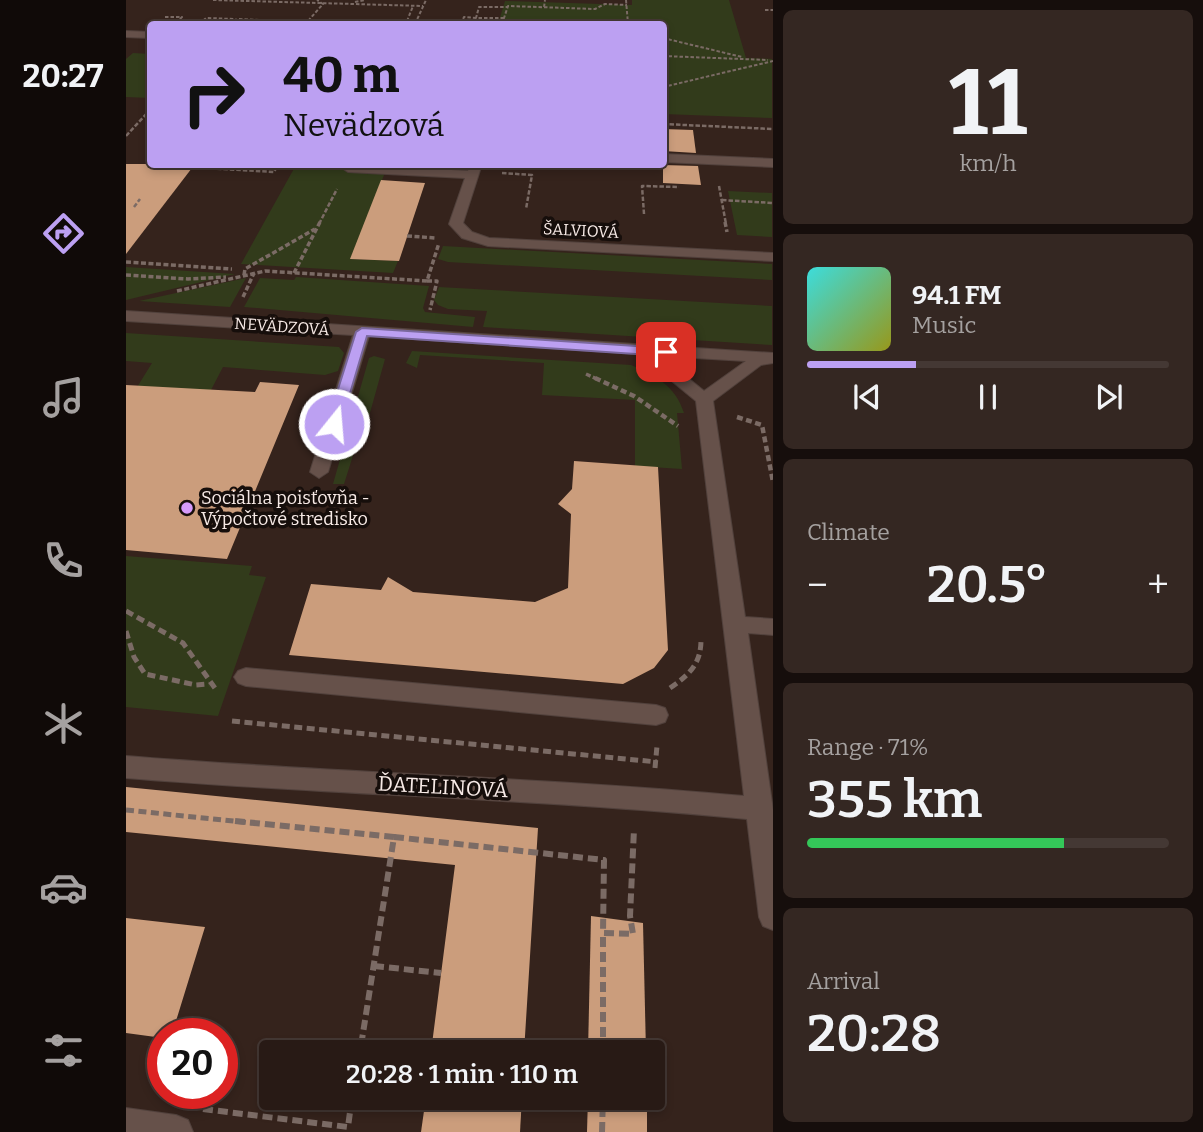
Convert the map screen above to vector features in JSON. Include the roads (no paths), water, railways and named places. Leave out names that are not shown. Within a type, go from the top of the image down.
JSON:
[{"type":"street","points":[[126,34],[147,35]]},
{"type":"street","points":[[667,158],[772,163]]},
{"type":"street","points":[[348,169],[474,169]]},
{"type":"street","name":"ŠALVIOVÁ","points":[[474,169],[456,224],[467,235],[488,242],[772,257]]},
{"type":"street","name":"NEVÄDZOVÁ","points":[[126,316],[770,358]]},
{"type":"street","points":[[319,472],[362,332]]},
{"type":"street","points":[[645,351],[704,399],[772,917]]},
{"type":"street","points":[[704,399],[755,362],[770,358]]},
{"type":"street","points":[[735,624],[772,627]]},
{"type":"street","points":[[246,677],[656,715]]},
{"type":"street","name":"ĎATELINOVÁ","points":[[126,766],[226,776],[645,798],[759,809]]},
{"type":"street","points":[[126,1125],[186,1120]]},
{"type":"place","name":"Sociálna poisťovňa - Výpočtové stredisko","points":[[187,508]]}]
